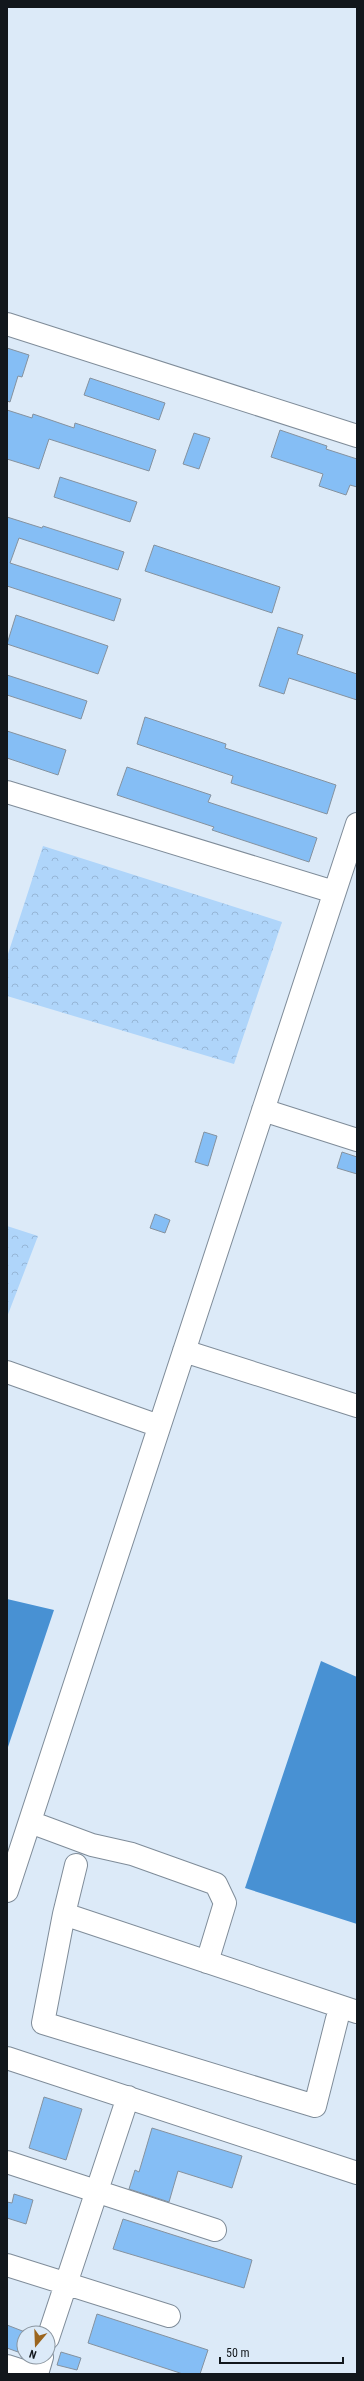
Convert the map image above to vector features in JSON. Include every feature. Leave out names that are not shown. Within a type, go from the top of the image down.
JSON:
[{"type":"street","points":[[7,324],[357,436]]},
{"type":"street","points":[[7,792],[334,892]]},
{"type":"street","points":[[7,1891],[357,824]]},
{"type":"street","points":[[263,1110],[357,1140]]},
{"type":"street","points":[[184,1351],[357,1406]]},
{"type":"street","points":[[7,1372],[159,1426]]},
{"type":"street","points":[[30,1822],[92,1845],[132,1854],[216,1884],[225,1903],[207,1962]]},
{"type":"street","points":[[76,1865],[64,1914],[43,2023],[315,2106],[337,2019]]},
{"type":"street","points":[[64,1914],[357,2012]]},
{"type":"street","points":[[7,2058],[357,2173]]},
{"type":"street","points":[[52,2325],[95,2191],[128,2097]]},
{"type":"street","points":[[7,2162],[215,2230]]},
{"type":"street","points":[[7,2265],[169,2316]]},
{"type":"street","points":[[7,2366],[32,2374]]},
{"type":"green space","points":[[43,846],[282,922],[234,1064],[7,996],[7,957]]},
{"type":"green space","points":[[7,1226],[38,1236],[7,1317]]},
{"type":"water","points":[[7,1599],[54,1610],[7,1750]]},
{"type":"water","points":[[321,1661],[357,1677],[357,1924],[245,1888]]},
{"type":"building","points":[[7,348],[29,355],[22,377],[18,376],[10,402],[7,401]]},
{"type":"building","points":[[90,378],[165,403],[159,420],[84,395]]},
{"type":"building","points":[[7,410],[32,418],[33,414],[74,428],[75,423],[156,450],[149,471],[49,439],[39,469],[7,459]]},
{"type":"building","points":[[280,430],[327,446],[326,449],[357,459],[357,487],[350,485],[346,495],[319,486],[323,474],[271,457]]},
{"type":"building","points":[[194,433],[210,438],[199,469],[183,464]]},
{"type":"building","points":[[60,477],[137,502],[130,522],[54,497]]},
{"type":"building","points":[[7,517],[42,528],[43,526],[124,552],[118,570],[19,538],[10,563],[121,599],[114,621],[7,586]]},
{"type":"building","points":[[154,545],[280,587],[272,613],[145,571]]},
{"type":"building","points":[[16,615],[108,646],[98,674],[7,644]]},
{"type":"building","points":[[278,627],[303,635],[297,654],[357,674],[357,700],[289,678],[284,694],[259,686]]},
{"type":"building","points":[[7,675],[87,701],[81,719],[7,695]]},
{"type":"building","points":[[145,717],[226,744],[225,748],[336,785],[327,814],[231,783],[233,776],[137,744]]},
{"type":"building","points":[[7,731],[66,750],[58,775],[7,758]]},
{"type":"building","points":[[127,767],[211,795],[208,802],[317,838],[309,862],[212,830],[214,827],[117,795]]},
{"type":"building","points":[[204,1132],[217,1136],[208,1166],[195,1162]]},
{"type":"building","points":[[342,1152],[357,1157],[357,1174],[337,1168]]},
{"type":"building","points":[[155,1214],[170,1220],[165,1233],[150,1228]]},
{"type":"building","points":[[44,2097],[82,2109],[66,2160],[29,2148]]},
{"type":"building","points":[[152,2128],[242,2156],[232,2188],[178,2171],[169,2202],[129,2189],[135,2170],[139,2172]]},
{"type":"building","points":[[14,2194],[33,2200],[26,2224],[7,2218],[7,2202],[12,2203]]},
{"type":"building","points":[[123,2219],[252,2260],[244,2288],[113,2249]]},
{"type":"building","points":[[97,2314],[208,2350],[200,2374],[183,2374],[88,2343]]},
{"type":"building","points":[[7,2325],[16,2328],[16,2351],[7,2348]]},
{"type":"building","points":[[61,2352],[81,2358],[77,2370],[57,2365]]}]
